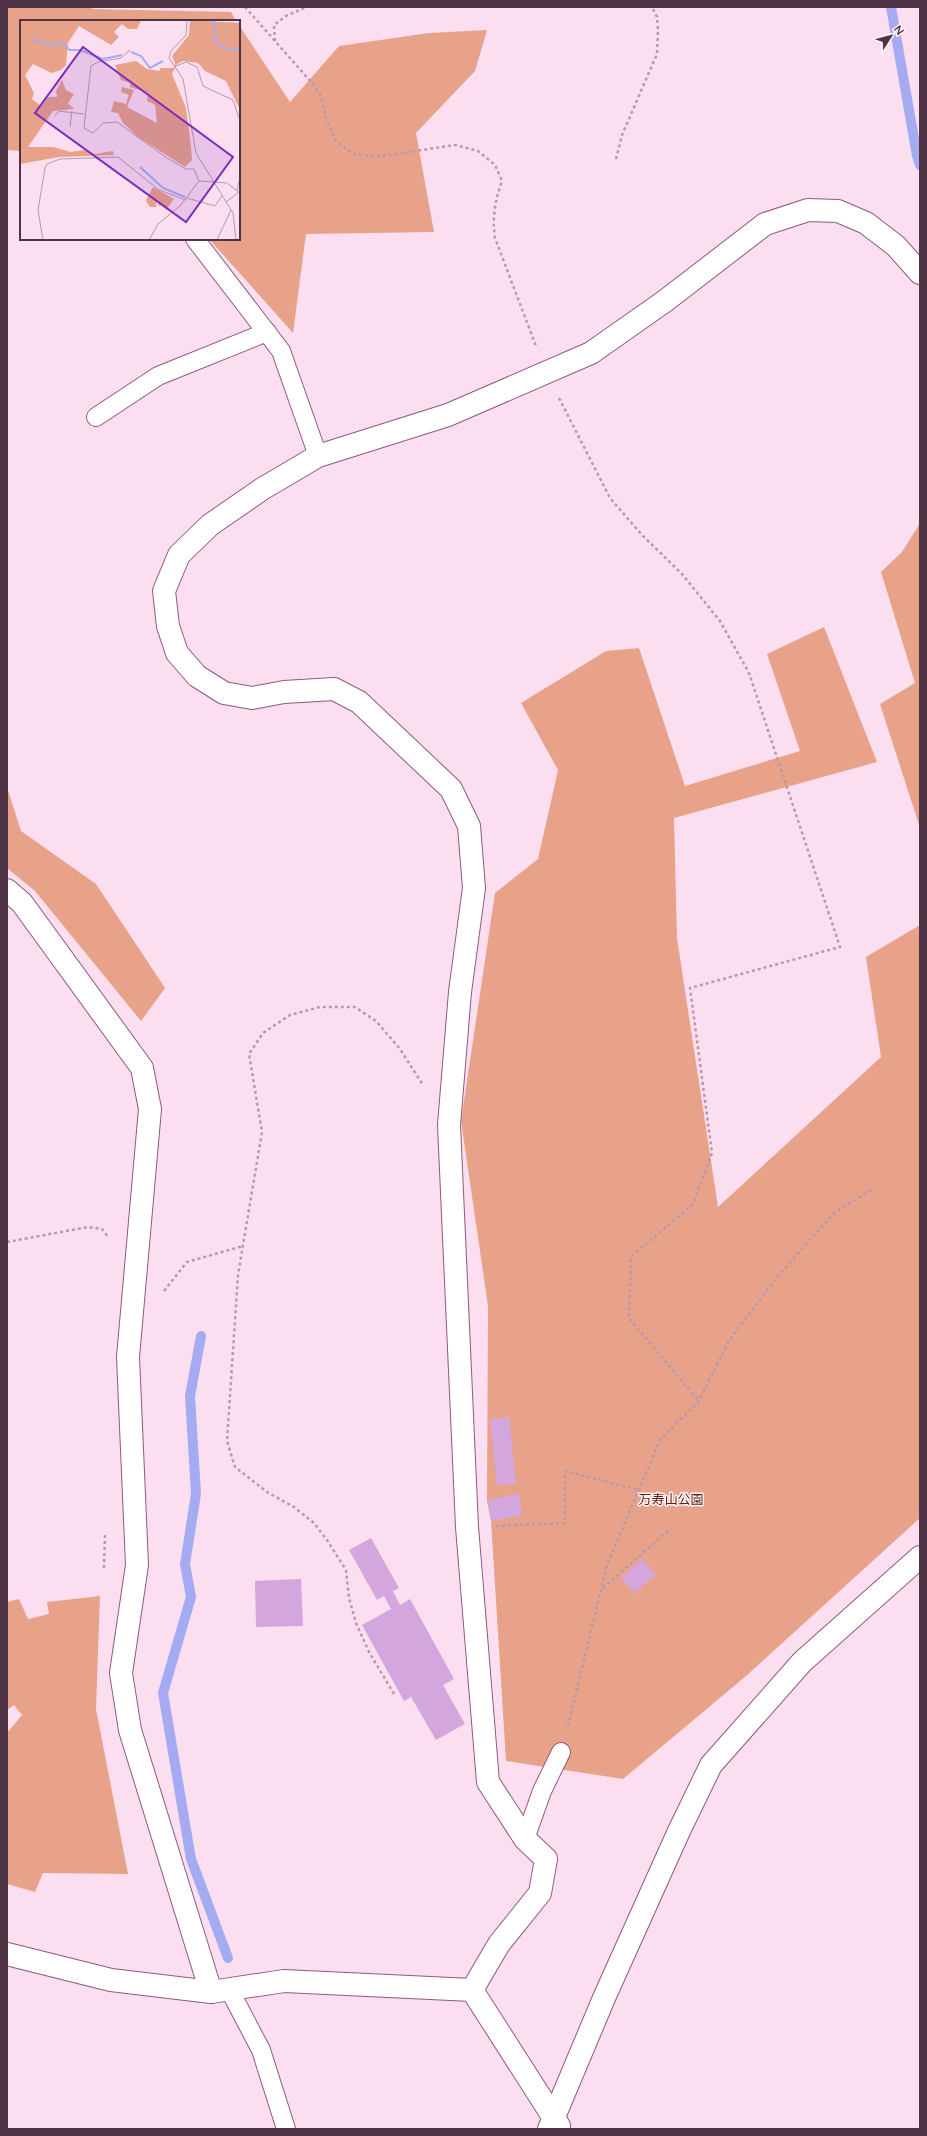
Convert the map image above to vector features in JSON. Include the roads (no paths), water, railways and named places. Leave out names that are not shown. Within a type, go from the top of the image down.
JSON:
[{"type":"street","points":[[472,1990],[499,1944],[540,1892],[546,1859],[525,1839],[488,1782],[467,1527],[449,1126],[460,992],[474,888],[469,826],[451,789],[359,702],[334,689],[284,692],[252,698],[224,693],[197,676],[177,653],[168,626],[164,591],[179,555],[210,525],[262,489],[318,456],[448,415],[591,353],[665,301],[765,224],[808,210],[838,211],[866,223],[896,246],[920,273]]},
{"type":"street","points":[[7,890],[22,903],[142,1068],[150,1109],[128,1357],[137,1564],[121,1673],[130,1730],[220,1991]]},
{"type":"street","points":[[555,2125],[604,1998],[679,1831],[711,1765],[802,1662],[920,1557]]},
{"type":"street","points":[[7,1954],[111,1980],[220,1991],[284,1982],[472,1990]]},
{"type":"street","points":[[472,1990],[555,2125]]},
{"type":"lane","points":[[196,240],[281,352],[318,456]]},
{"type":"lane","points":[[96,417],[158,376],[267,332]]},
{"type":"lane","points":[[525,1839],[542,1791],[561,1752]]},
{"type":"lane","points":[[220,1991],[261,2050],[286,2129]]},
{"type":"waterway","points":[[891,7],[917,156],[920,165]]},
{"type":"waterway","points":[[201,1336],[190,1396],[196,1494],[185,1564],[191,1597],[163,1693],[191,1859],[228,1958]]},
{"type":"park label","name":"万寿山公園","points":[[671,1499]]}]
